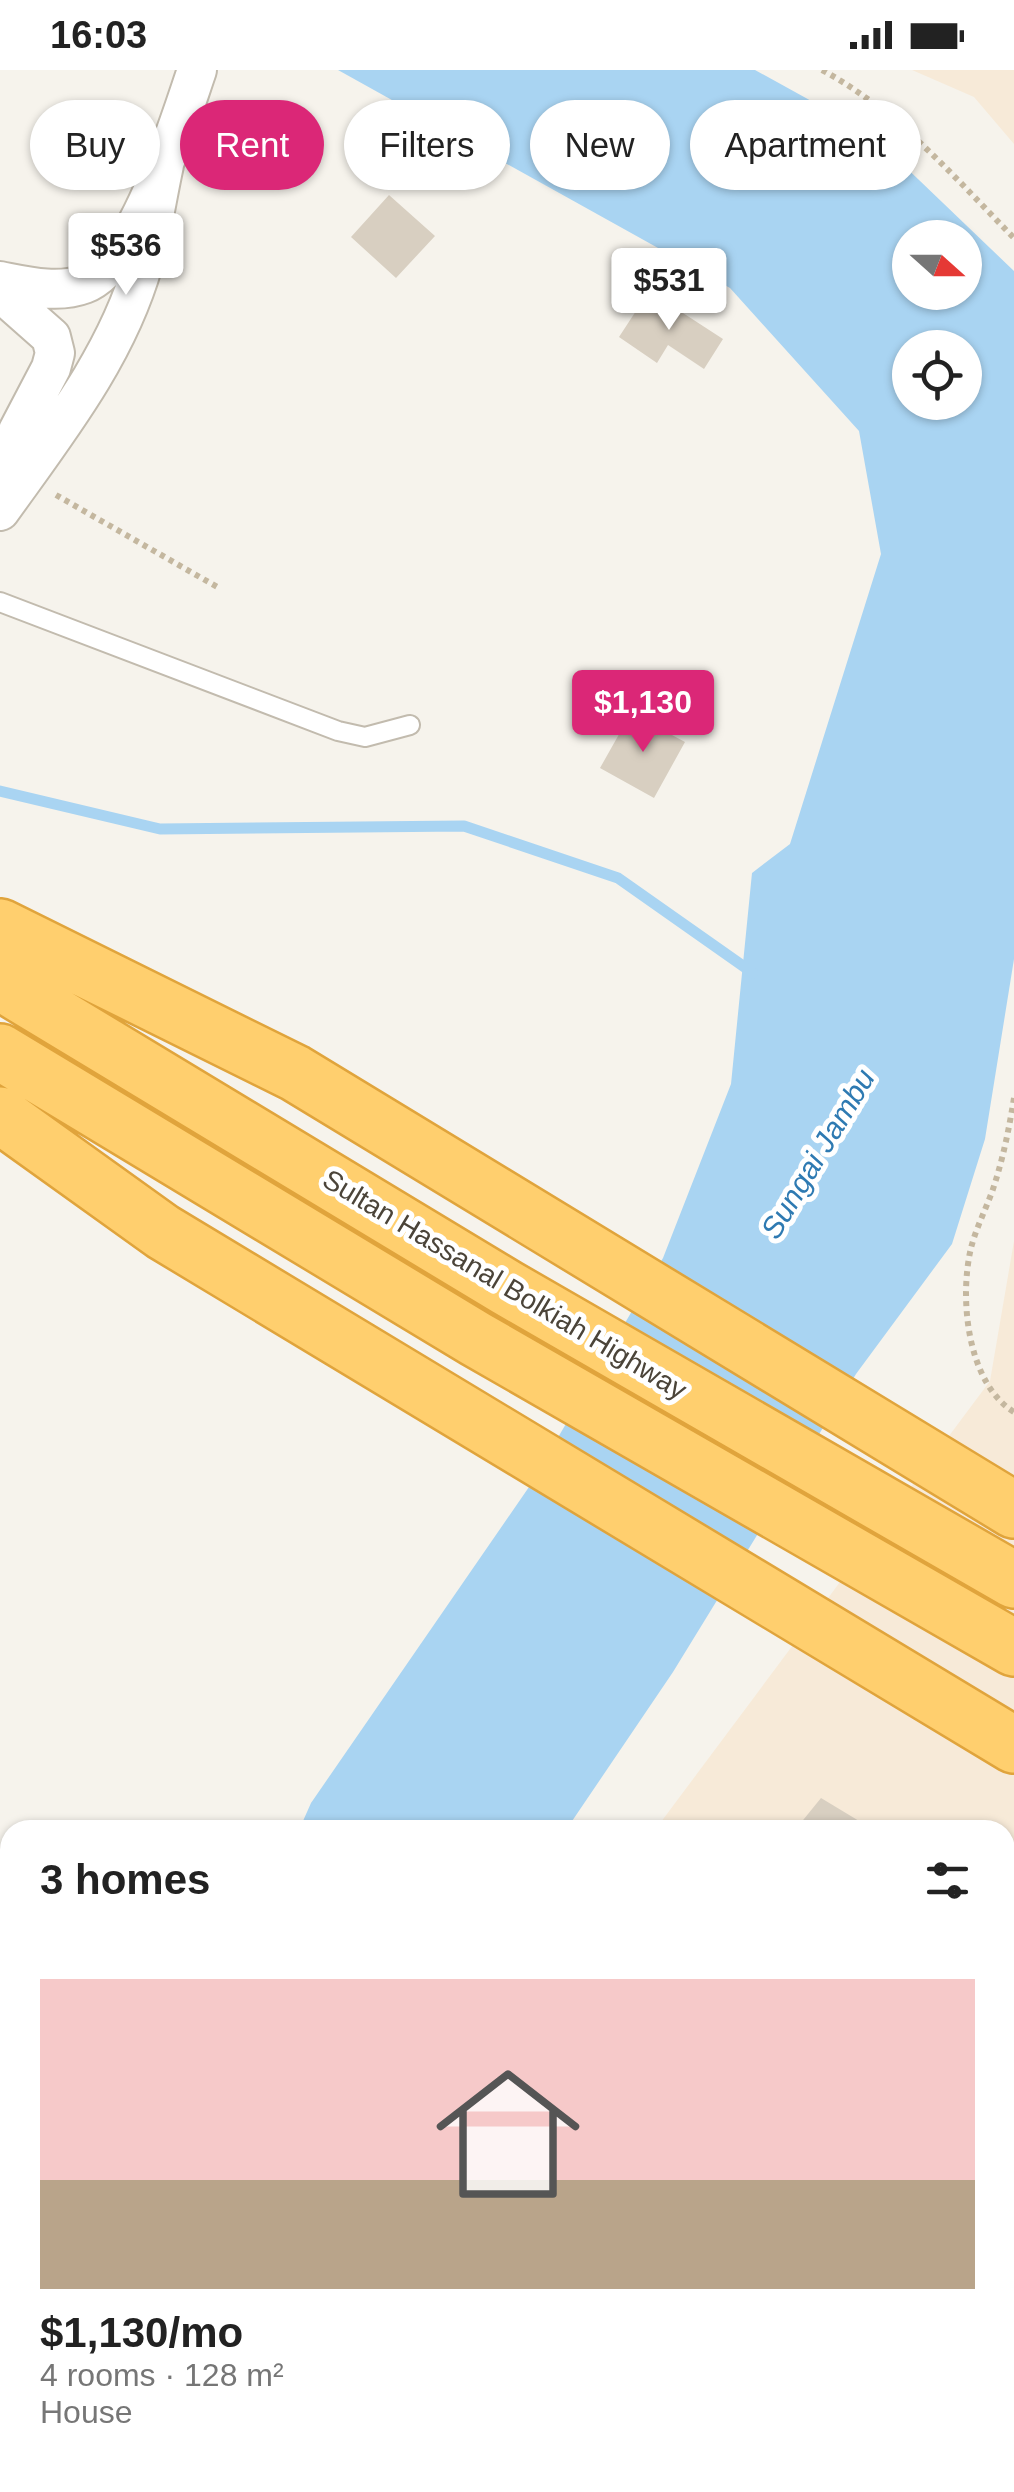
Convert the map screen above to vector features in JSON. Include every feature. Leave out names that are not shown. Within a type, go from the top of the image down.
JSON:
[{"type":"highway","points":[[0,927],[295,1073],[997,1499]]},
{"type":"highway","name":"Sultan Hassanal Bolkiah Highway","points":[[0,982],[507,1288],[1014,1580]]},
{"type":"highway","points":[[0,1052],[476,1340],[1014,1648]]},
{"type":"highway","points":[[0,1115],[163,1232],[1014,1745]]},
{"type":"street","points":[[0,281],[58,288],[84,284],[107,270],[126,245],[164,165],[197,70]]},
{"type":"street","points":[[0,511],[12,485],[80,398],[118,330],[143,265],[164,165]]},
{"type":"street","points":[[0,292],[51,336],[54,353],[52,368],[18,432],[12,485]]},
{"type":"lane","points":[[0,602],[338,730],[365,737],[410,725]]},
{"type":"path","points":[[822,70],[893,116],[1014,238]]},
{"type":"path","points":[[12,485],[219,588]]},
{"type":"path","points":[[1014,1098],[994,1188],[970,1249],[966,1320],[981,1374],[1000,1404],[1014,1412]]},
{"type":"shaded area","points":[[912,70],[1014,70],[1014,144],[974,97]]},
{"type":"shaded area","points":[[1014,1241],[1014,1820],[662,1820],[990,1381]]},
{"type":"water","name":"Sungai Jambu","points":[[338,70],[755,70],[809,100],[690,100],[690,190],[921,190],[921,182],[961,220],[892,220],[892,310],[982,310],[982,240],[1014,271],[1014,959],[985,1139],[952,1244],[856,1374],[673,1672],[573,1820],[303,1820],[311,1803],[529,1487],[663,1258],[731,1084],[752,873],[790,844],[881,554],[859,431],[730,288],[554,190],[670,190],[670,100],[530,100],[530,177],[510,166],[510,100],[392,100]]},
{"type":"building","points":[[389,195],[435,236],[396,278],[351,237]]},
{"type":"building","points":[[649,291],[723,339],[704,369],[668,345],[657,363],[619,337]]},
{"type":"building","points":[[631,713],[685,742],[654,798],[600,768]]},
{"type":"building","points":[[821,1798],[857,1820],[803,1820]]},
{"type":"waterway","points":[[0,791],[160,829],[464,826],[618,878],[753,973]]}]
